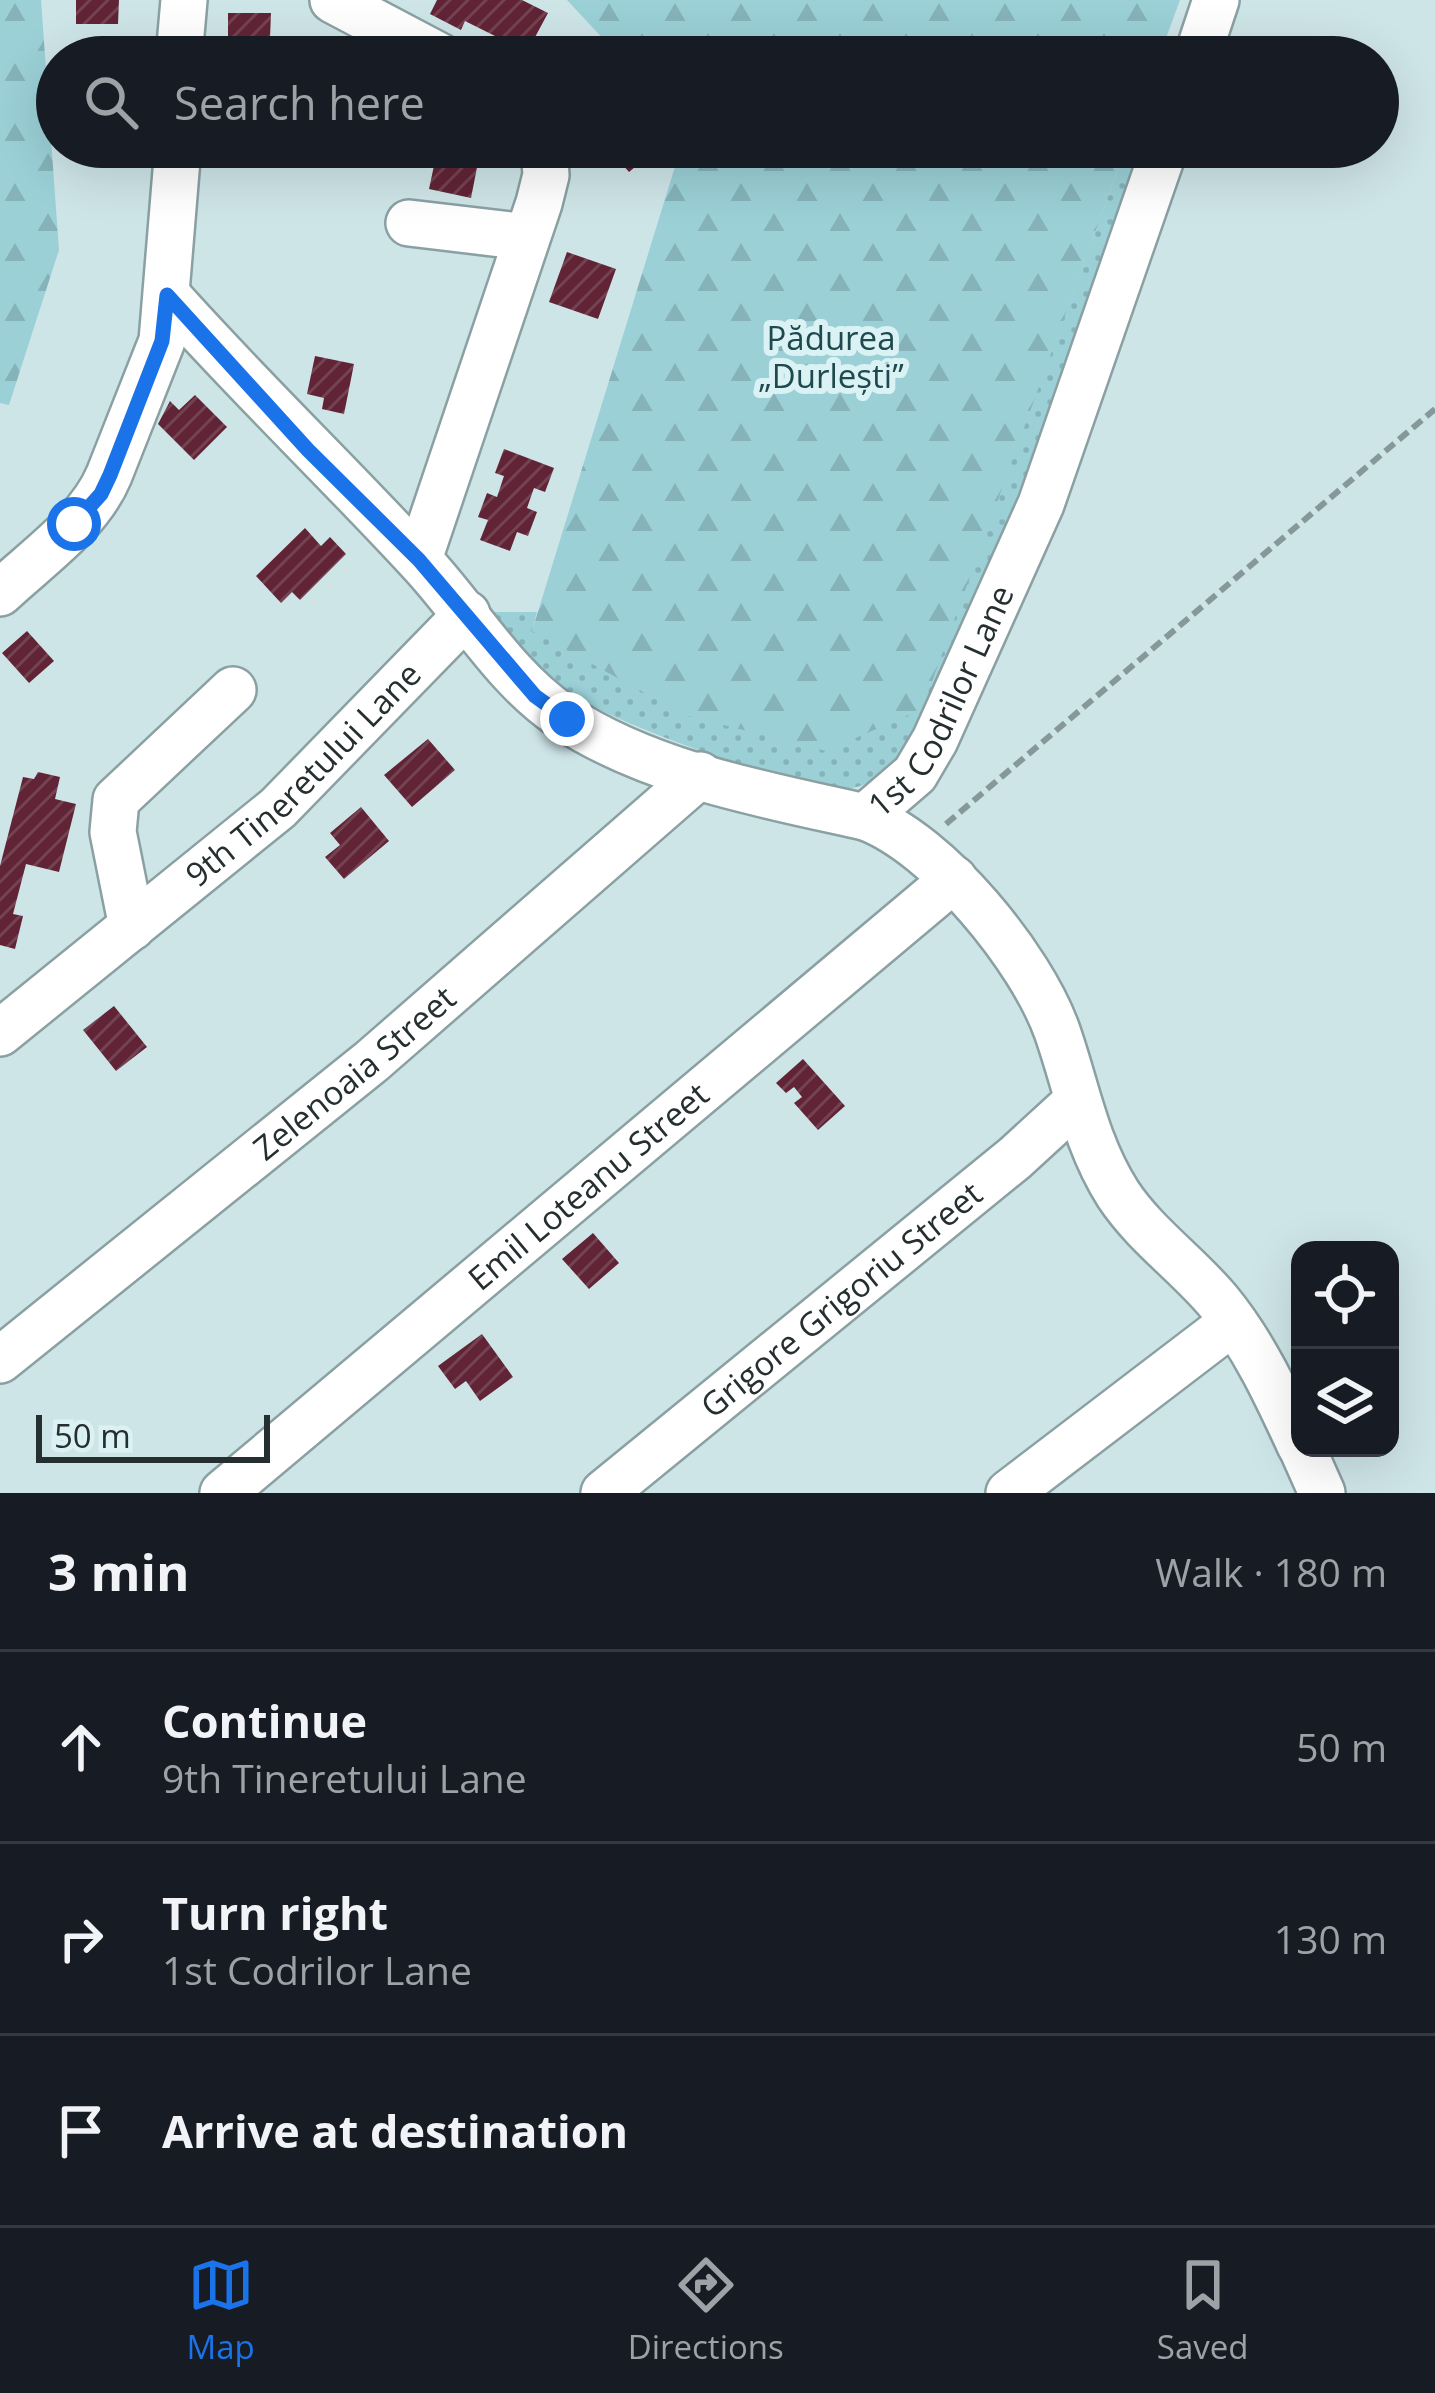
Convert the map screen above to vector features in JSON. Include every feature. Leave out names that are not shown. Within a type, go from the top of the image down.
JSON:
[{"type":"street","points":[[180,36],[184,0]]},
{"type":"street","points":[[333,0],[401,36]]},
{"type":"street","points":[[1204,36],[1216,0]]},
{"type":"street","points":[[0,592],[101,494],[162,341],[176,168]]},
{"type":"street","points":[[419,560],[546,168]]},
{"type":"street","name":"1st Codrilor Lane","points":[[167,295],[308,450],[419,560],[535,696],[567,719],[700,775],[866,817],[915,773],[964,676],[1041,504],[1158,168]]},
{"type":"street","points":[[409,223],[527,237]]},
{"type":"street","name":"9th Tineretului Lane","points":[[0,1033],[278,808],[466,614]]},
{"type":"street","points":[[132,927],[112,832],[116,800],[233,690]]},
{"type":"street","name":"Zelenoaia Street","points":[[0,1360],[372,1060],[700,775]]},
{"type":"street","points":[[866,817],[921,846],[954,879],[1040,997],[1057,1030],[1075,1103],[1121,1198],[1233,1322],[1291,1428]]},
{"type":"street","name":"Emil Loteanu Street","points":[[223,1493],[954,879]]},
{"type":"street","name":"Grigore Grigoriu Street","points":[[604,1493],[1016,1158],[1075,1103]]},
{"type":"street","points":[[1009,1493],[1233,1322]]},
{"type":"street","points":[[1306,1457],[1322,1493]]},
{"type":"path","points":[[921,846],[1435,409]]},
{"type":"green space","points":[[0,0],[41,0],[44,36],[36,36],[36,168],[53,168],[59,250],[9,405],[0,403]]},
{"type":"green space","points":[[567,0],[1180,0],[1167,36],[600,36]]},
{"type":"green space","name":"Pădurea „Durlești”","points":[[675,168],[1118,168],[922,709],[826,751],[685,715],[532,631]]},
{"type":"green space","points":[[1118,168],[1148,168],[1098,315],[919,734],[875,778],[857,787],[802,782],[634,725],[566,690],[485,612],[537,612],[532,631],[921,709]]},
{"type":"building","points":[[76,0],[119,0],[118,24],[76,24]]},
{"type":"building","points":[[437,0],[522,0],[548,13],[536,36],[495,36],[465,21],[461,30],[430,14]]},
{"type":"building","points":[[228,13],[271,13],[270,36],[228,36]]},
{"type":"building","points":[[434,168],[477,168],[471,198],[429,189]]},
{"type":"building","points":[[567,252],[616,269],[598,319],[549,302]]},
{"type":"building","points":[[315,356],[354,364],[344,414],[322,409],[324,398],[307,394]]},
{"type":"building","points":[[195,395],[227,427],[194,460],[158,424],[170,401],[179,410]]},
{"type":"building","points":[[504,449],[554,468],[545,492],[534,488],[527,508],[537,512],[528,536],[517,532],[510,551],[480,540],[488,520],[478,517],[487,493],[497,497],[504,476],[495,473]]},
{"type":"building","points":[[305,528],[321,546],[330,537],[346,554],[300,600],[292,592],[281,603],[256,576]]},
{"type":"building","points":[[27,631],[54,661],[29,683],[2,653]]},
{"type":"building","points":[[428,739],[455,770],[412,807],[384,775]]},
{"type":"building","points":[[38,772],[60,777],[55,799],[76,804],[59,872],[26,864],[13,914],[23,916],[15,949],[0,945],[0,866],[23,777],[34,779]]},
{"type":"building","points":[[361,807],[389,841],[344,879],[325,857],[340,845],[330,833]]},
{"type":"building","points":[[114,1006],[147,1047],[116,1071],[83,1030]]},
{"type":"building","points":[[803,1059],[845,1106],[818,1130],[794,1103],[802,1097],[794,1087],[786,1093],[776,1083]]},
{"type":"building","points":[[593,1233],[619,1263],[589,1289],[562,1259]]},
{"type":"building","points":[[482,1334],[513,1377],[480,1401],[466,1381],[455,1389],[438,1366]]},
{"type":"route","points":[[74,524],[101,494],[110,475],[162,341],[167,295],[308,450],[419,560],[535,696],[567,719]]}]
